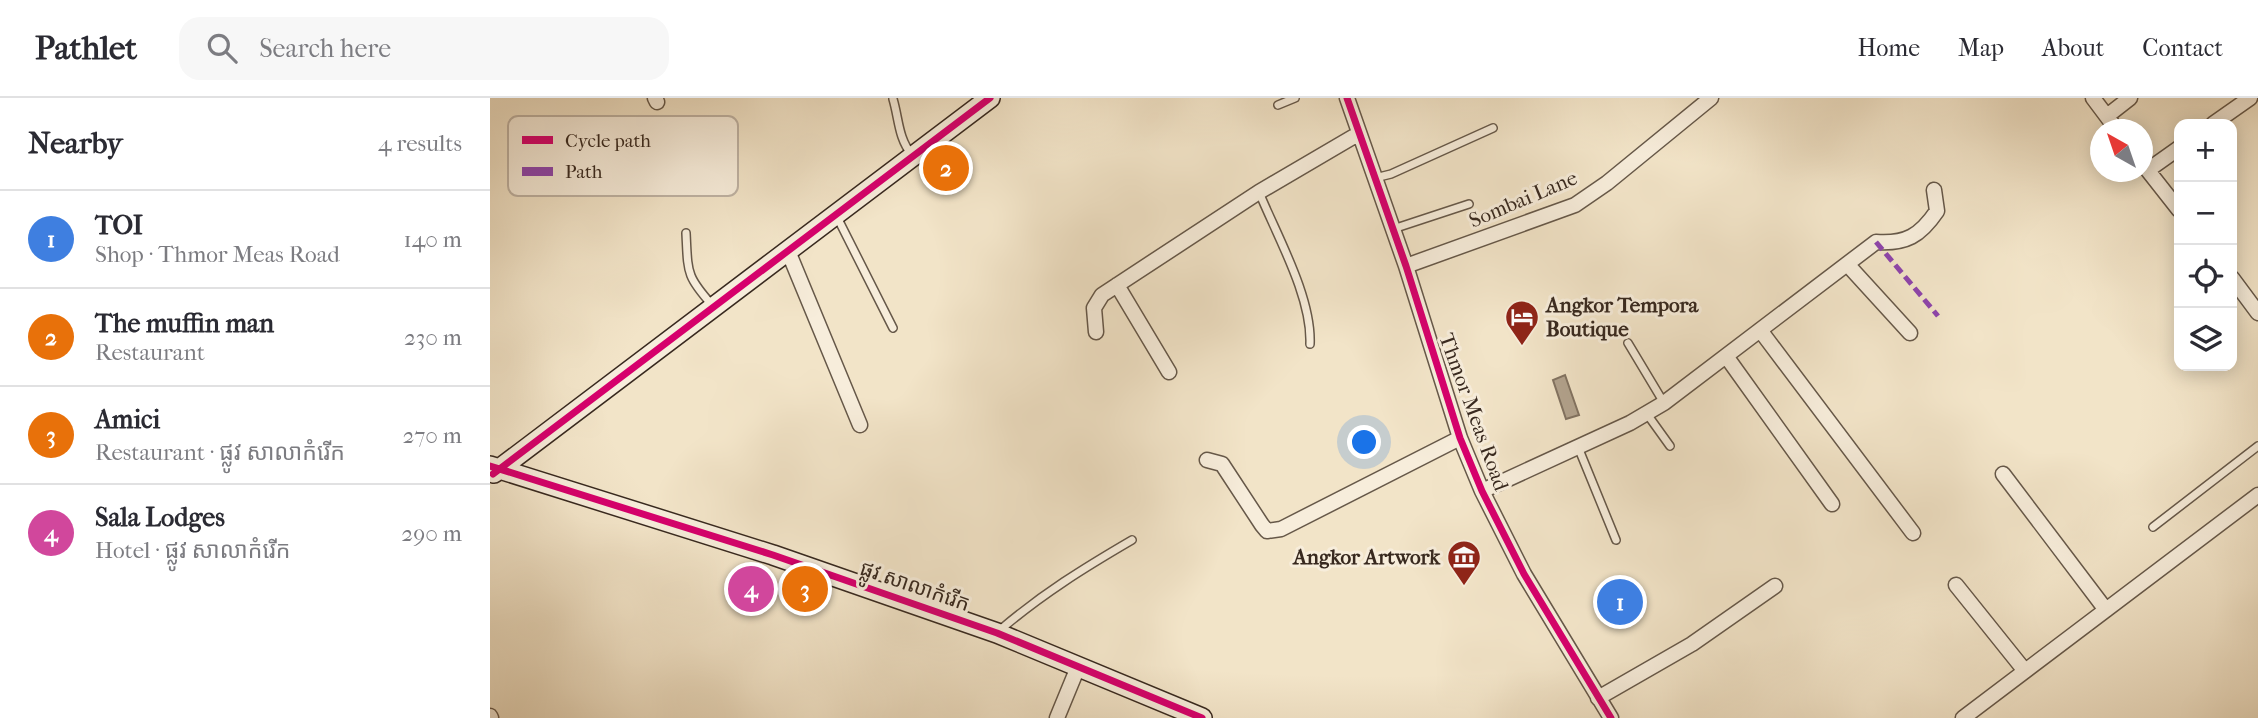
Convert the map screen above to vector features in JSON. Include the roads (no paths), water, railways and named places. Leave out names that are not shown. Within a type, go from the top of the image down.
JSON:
[{"type":"street","points":[[493,470],[990,98]]},
{"type":"street","name":"Thmor Meas Road","points":[[1347,98],[1393,229],[1418,263],[1460,438],[1482,491],[1524,574],[1611,718]]},
{"type":"street","name":"Sombai Lane","points":[[1418,263],[1575,205],[1607,183],[1711,98]]},
{"type":"street","points":[[2093,98],[2109,119]]},
{"type":"street","points":[[2107,116],[2130,98]]},
{"type":"street","points":[[2220,119],[2250,98]]},
{"type":"street","points":[[1096,332],[1094,308],[1102,295],[1259,192],[1358,134]]},
{"type":"street","points":[[2153,162],[2174,151]]},
{"type":"street","points":[[2153,176],[2174,204]]},
{"type":"street","points":[[1482,491],[1647,414],[1664,403],[1876,242],[1900,242],[1925,227],[1937,211],[1934,190]]},
{"type":"street","points":[[788,251],[860,425]]},
{"type":"street","points":[[1847,264],[1910,333]]},
{"type":"street","points":[[1117,285],[1170,372]]},
{"type":"street","points":[[2237,285],[2258,313]]},
{"type":"street","points":[[1760,330],[1913,533]]},
{"type":"street","points":[[1726,356],[1832,504]]},
{"type":"street","points":[[1206,460],[1222,464],[1262,525],[1267,531],[1273,531],[1460,438]]},
{"type":"street","name":"ផ្លូវ សាលាកំរើក","points":[[493,470],[773,555],[996,633],[1202,718]]},
{"type":"street","points":[[2003,474],[2106,610]]},
{"type":"street","points":[[1963,718],[2258,495]]},
{"type":"street","points":[[1956,585],[2025,671]]},
{"type":"street","points":[[1598,698],[1692,644],[1775,586]]},
{"type":"street","points":[[1057,718],[1079,667]]},
{"type":"lane","points":[[1278,105],[1295,98]]},
{"type":"lane","points":[[893,99],[899,121],[898,129],[912,156]]},
{"type":"lane","points":[[1375,178],[1391,174],[1493,128]]},
{"type":"lane","points":[[1259,192],[1301,292],[1311,328],[1310,344]]},
{"type":"lane","points":[[1393,229],[1469,204]]},
{"type":"lane","points":[[836,214],[893,328]]},
{"type":"lane","points":[[686,233],[687,268],[697,288],[714,307]]},
{"type":"lane","points":[[1628,343],[1664,403]]},
{"type":"lane","points":[[1647,414],[1670,446]]},
{"type":"lane","points":[[2153,527],[2258,446]]},
{"type":"lane","points":[[1577,447],[1616,540]]},
{"type":"lane","points":[[996,633],[1062,581],[1132,540]]},
{"type":"place","name":"The muffin man","points":[[946,168]]},
{"type":"place","name":"Angkor Tempora Boutique","points":[[1522,347]]},
{"type":"place","name":"Angkor Artwork","points":[[1464,587]]},
{"type":"place","name":"Sala Lodges","points":[[751,589]]},
{"type":"place","name":"Amici","points":[[805,589]]},
{"type":"place","name":"TOI","points":[[1620,602]]}]
